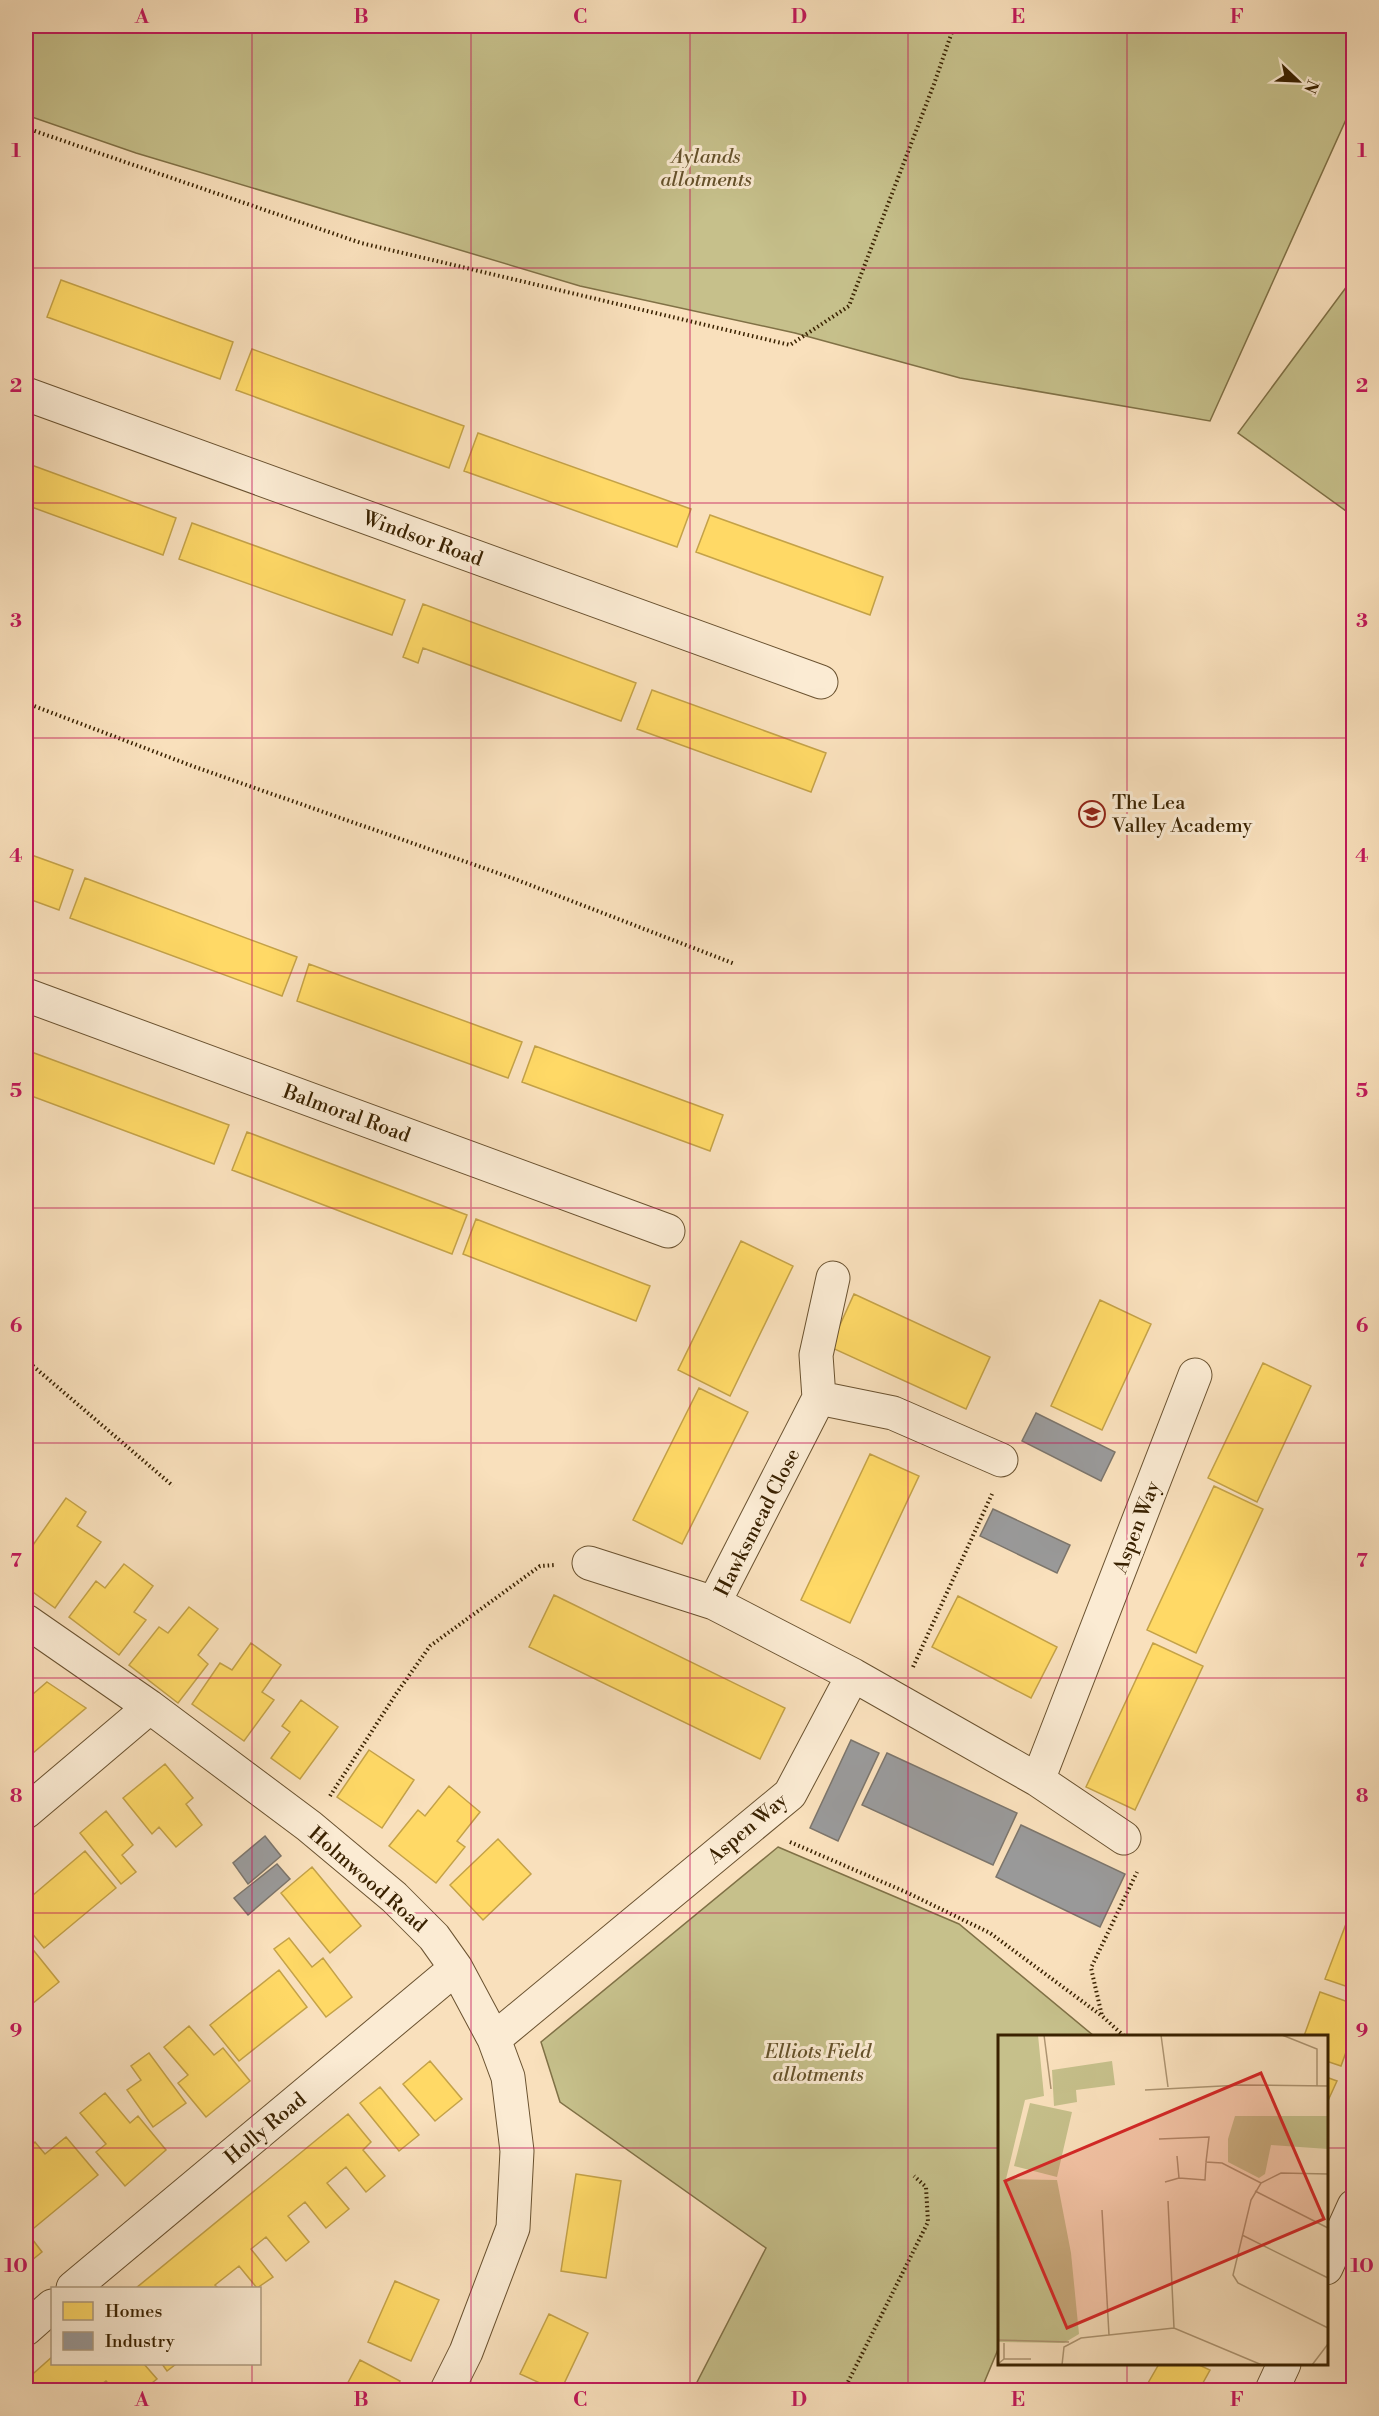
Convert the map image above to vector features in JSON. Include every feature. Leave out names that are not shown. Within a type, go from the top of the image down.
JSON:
[{"type":"street","name":"Windsor Road","points":[[26,394],[821,682]]},
{"type":"street","name":"Balmoral Road","points":[[26,995],[668,1231]]},
{"type":"street","points":[[833,1278],[816,1355],[819,1398],[893,1413],[1000,1460]]},
{"type":"street","name":"Aspen Way","points":[[1038,1780],[1195,1375]]},
{"type":"street","name":"Hawksmead Close","points":[[819,1398],[714,1603],[853,1675]]},
{"type":"street","points":[[589,1563],[714,1603]]},
{"type":"street","name":"Holmwood Road","points":[[26,1621],[150,1707],[309,1826],[394,1897],[434,1937],[456,1968],[494,2039],[508,2077],[517,2151],[513,2228],[466,2352],[447,2391]]},
{"type":"street","points":[[853,1675],[1038,1780],[1124,1838]]},
{"type":"street","name":"Aspen Way","points":[[494,2039],[790,1794],[853,1675]]},
{"type":"street","points":[[26,1812],[150,1707]]},
{"type":"street","name":"Holly Road","points":[[75,2287],[456,1968]]},
{"type":"street","points":[[1328,2263],[1353,2206]]},
{"type":"street","points":[[26,2329],[51,2307]]},
{"type":"street","points":[[1272,2391],[1284,2365]]},
{"type":"path","points":[[26,128],[361,243],[790,345],[849,306],[954,26]]},
{"type":"path","points":[[26,703],[195,767],[512,878],[735,964]]},
{"type":"path","points":[[26,1360],[173,1486]]},
{"type":"path","points":[[897,1700],[1000,1476],[1000,1460]]},
{"type":"path","points":[[309,1826],[430,1646],[540,1566],[589,1563]]},
{"type":"path","points":[[756,1821],[788,1842],[908,1893],[990,1933],[1102,2016],[1122,2035]]},
{"type":"path","points":[[1102,2016],[1091,1968],[1127,1895],[1140,1860],[1124,1838]]},
{"type":"path","points":[[844,2391],[928,2222],[926,2187],[914,2176]]},
{"type":"green space","name":"Aylands allotments","points":[[26,26],[1353,26],[1353,104],[1210,421],[960,378],[795,333],[580,286],[136,153],[26,115]]},
{"type":"green space","points":[[1353,278],[1353,516],[1238,433]]},
{"type":"green space","name":"Elliots Field allotments","points":[[778,1847],[959,1924],[1093,2035],[998,2035],[998,2349],[981,2390],[693,2390],[766,2248],[560,2102],[541,2042]]},
{"type":"building: Homes","points":[[61,280],[233,342],[220,379],[47,317]]},
{"type":"building: Homes","points":[[252,349],[464,426],[449,468],[236,390]]},
{"type":"building: Homes","points":[[478,433],[691,509],[677,547],[464,471]]},
{"type":"building: Homes","points":[[26,463],[176,518],[163,555],[26,505]]},
{"type":"building: Homes","points":[[710,515],[883,577],[870,615],[696,552]]},
{"type":"building: Homes","points":[[192,523],[405,600],[392,635],[179,559]]},
{"type":"building: Homes","points":[[423,604],[636,683],[621,721],[423,648],[418,663],[403,657]]},
{"type":"building: Homes","points":[[652,690],[826,753],[811,792],[637,729]]},
{"type":"building: Homes","points":[[26,853],[73,870],[59,910],[26,898]]},
{"type":"building: Homes","points":[[85,878],[297,957],[282,996],[70,918]]},
{"type":"building: Homes","points":[[309,964],[522,1042],[508,1078],[297,1001]]},
{"type":"building: Homes","points":[[535,1046],[723,1115],[710,1151],[522,1082]]},
{"type":"building: Homes","points":[[26,1050],[229,1125],[214,1164],[26,1094]]},
{"type":"building: Homes","points":[[247,1132],[467,1215],[452,1254],[232,1170]]},
{"type":"building: Homes","points":[[476,1219],[650,1286],[636,1321],[463,1254]]},
{"type":"building: Homes","points":[[741,1241],[793,1266],[730,1396],[678,1370]]},
{"type":"building: Homes","points":[[854,1294],[990,1357],[966,1409],[830,1347]]},
{"type":"building: Homes","points":[[1100,1300],[1151,1324],[1102,1430],[1051,1406]]},
{"type":"building: Homes","points":[[1263,1363],[1311,1386],[1257,1502],[1208,1478]]},
{"type":"building: Homes","points":[[699,1388],[748,1412],[682,1544],[633,1520]]},
{"type":"building: Homes","points":[[870,1454],[919,1476],[850,1623],[801,1600]]},
{"type":"building: Homes","points":[[1214,1486],[1263,1509],[1196,1653],[1147,1630]]},
{"type":"building: Homes","points":[[66,1498],[86,1512],[77,1526],[101,1542],[55,1608],[26,1587],[26,1555]]},
{"type":"building: Homes","points":[[124,1564],[153,1586],[134,1612],[146,1620],[119,1655],[69,1617],[96,1581],[105,1588]]},
{"type":"building: Homes","points":[[554,1595],[785,1708],[760,1759],[529,1647]]},
{"type":"building: Homes","points":[[958,1596],[1057,1647],[1031,1698],[932,1647]]},
{"type":"building: Homes","points":[[189,1607],[218,1629],[198,1655],[208,1664],[178,1703],[129,1665],[159,1627],[168,1633]]},
{"type":"building: Homes","points":[[251,1643],[281,1665],[262,1692],[274,1700],[244,1741],[192,1704],[220,1663],[232,1670]]},
{"type":"building: Homes","points":[[1153,1643],[1203,1666],[1135,1810],[1086,1787]]},
{"type":"building: Homes","points":[[47,1682],[86,1708],[26,1759],[26,1700]]},
{"type":"building: Homes","points":[[301,1700],[338,1727],[300,1779],[271,1758],[290,1732],[282,1726]]},
{"type":"building: Homes","points":[[369,1750],[414,1780],[382,1828],[337,1797]]},
{"type":"building: Homes","points":[[165,1764],[193,1798],[186,1804],[202,1825],[176,1847],[159,1827],[152,1834],[123,1798]]},
{"type":"building: Homes","points":[[449,1786],[480,1812],[457,1841],[465,1847],[436,1883],[389,1846],[418,1810],[425,1816]]},
{"type":"building: Homes","points":[[106,1811],[133,1845],[122,1855],[136,1872],[121,1884],[80,1833]]},
{"type":"building: Homes","points":[[498,1839],[531,1874],[483,1920],[450,1885]]},
{"type":"building: Homes","points":[[85,1851],[116,1888],[44,1948],[26,1926],[26,1901]]},
{"type":"building: Homes","points":[[312,1867],[361,1926],[330,1953],[281,1893]]},
{"type":"building: Homes","points":[[1349,1916],[1354,1918],[1354,1989],[1325,1979]]},
{"type":"building: Homes","points":[[289,1938],[312,1967],[323,1958],[352,1997],[326,2017],[274,1949]]},
{"type":"building: Homes","points":[[26,1941],[59,1982],[32,2004],[26,1997]]},
{"type":"building: Homes","points":[[279,1970],[307,2007],[239,2061],[210,2025]]},
{"type":"building: Homes","points":[[1320,1992],[1354,2004],[1354,2030],[1341,2066],[1328,2062],[1328,2035],[1304,2035]]},
{"type":"building: Homes","points":[[189,2026],[214,2055],[223,2048],[250,2081],[206,2117],[178,2083],[188,2075],[164,2047]]},
{"type":"building: Homes","points":[[149,2053],[186,2103],[153,2127],[127,2090],[141,2080],[131,2066]]},
{"type":"building: Homes","points":[[430,2061],[462,2099],[435,2121],[403,2084]]},
{"type":"building: Homes","points":[[1328,2078],[1337,2081],[1328,2101]]},
{"type":"building: Homes","points":[[380,2087],[419,2135],[399,2151],[360,2103]]},
{"type":"building: Homes","points":[[105,2093],[130,2123],[138,2116],[166,2150],[125,2186],[96,2152],[106,2144],[80,2113]]},
{"type":"building: Homes","points":[[348,2114],[371,2142],[363,2150],[385,2176],[366,2192],[346,2167],[327,2183],[349,2209],[326,2228],[305,2202],[288,2216],[309,2242],[286,2261],[266,2237],[251,2249],[273,2277],[258,2287],[239,2266],[215,2285],[217,2287],[137,2287]]},
{"type":"building: Homes","points":[[66,2137],[98,2175],[34,2228],[26,2218],[26,2150],[35,2142],[45,2154]]},
{"type":"building: Homes","points":[[576,2174],[621,2181],[606,2278],[561,2271]]},
{"type":"building: Homes","points":[[26,2231],[42,2252],[26,2265]]},
{"type":"building: Homes","points":[[395,2281],[439,2300],[411,2361],[368,2342]]},
{"type":"building: Homes","points":[[549,2314],[588,2333],[561,2390],[555,2390],[520,2374]]},
{"type":"building: Homes","points":[[51,2358],[51,2365],[145,2365],[157,2379],[143,2390],[114,2390],[106,2381],[99,2386],[103,2390],[26,2390],[26,2380]]},
{"type":"building: Homes","points":[[360,2360],[400,2381],[394,2390],[344,2390]]},
{"type":"building: Homes","points":[[163,2365],[175,2365],[167,2371]]},
{"type":"building: Homes","points":[[1158,2365],[1199,2365],[1210,2370],[1199,2390],[1144,2390]]},
{"type":"building: Industry","points":[[1036,1413],[1115,1452],[1101,1481],[1022,1441]]},
{"type":"building: Industry","points":[[993,1509],[1070,1545],[1057,1573],[980,1536]]},
{"type":"building: Industry","points":[[851,1740],[879,1753],[838,1841],[810,1828]]},
{"type":"building: Industry","points":[[887,1753],[1017,1813],[993,1865],[862,1805]]},
{"type":"building: Industry","points":[[1021,1825],[1125,1874],[1100,1927],[996,1877]]},
{"type":"building: Industry","points":[[265,1836],[281,1856],[248,1884],[233,1863]]},
{"type":"building: Industry","points":[[277,1864],[290,1879],[248,1915],[234,1898]]},
{"type":"place","name":"The Lea Valley Academy","points":[[1092,814]]}]
